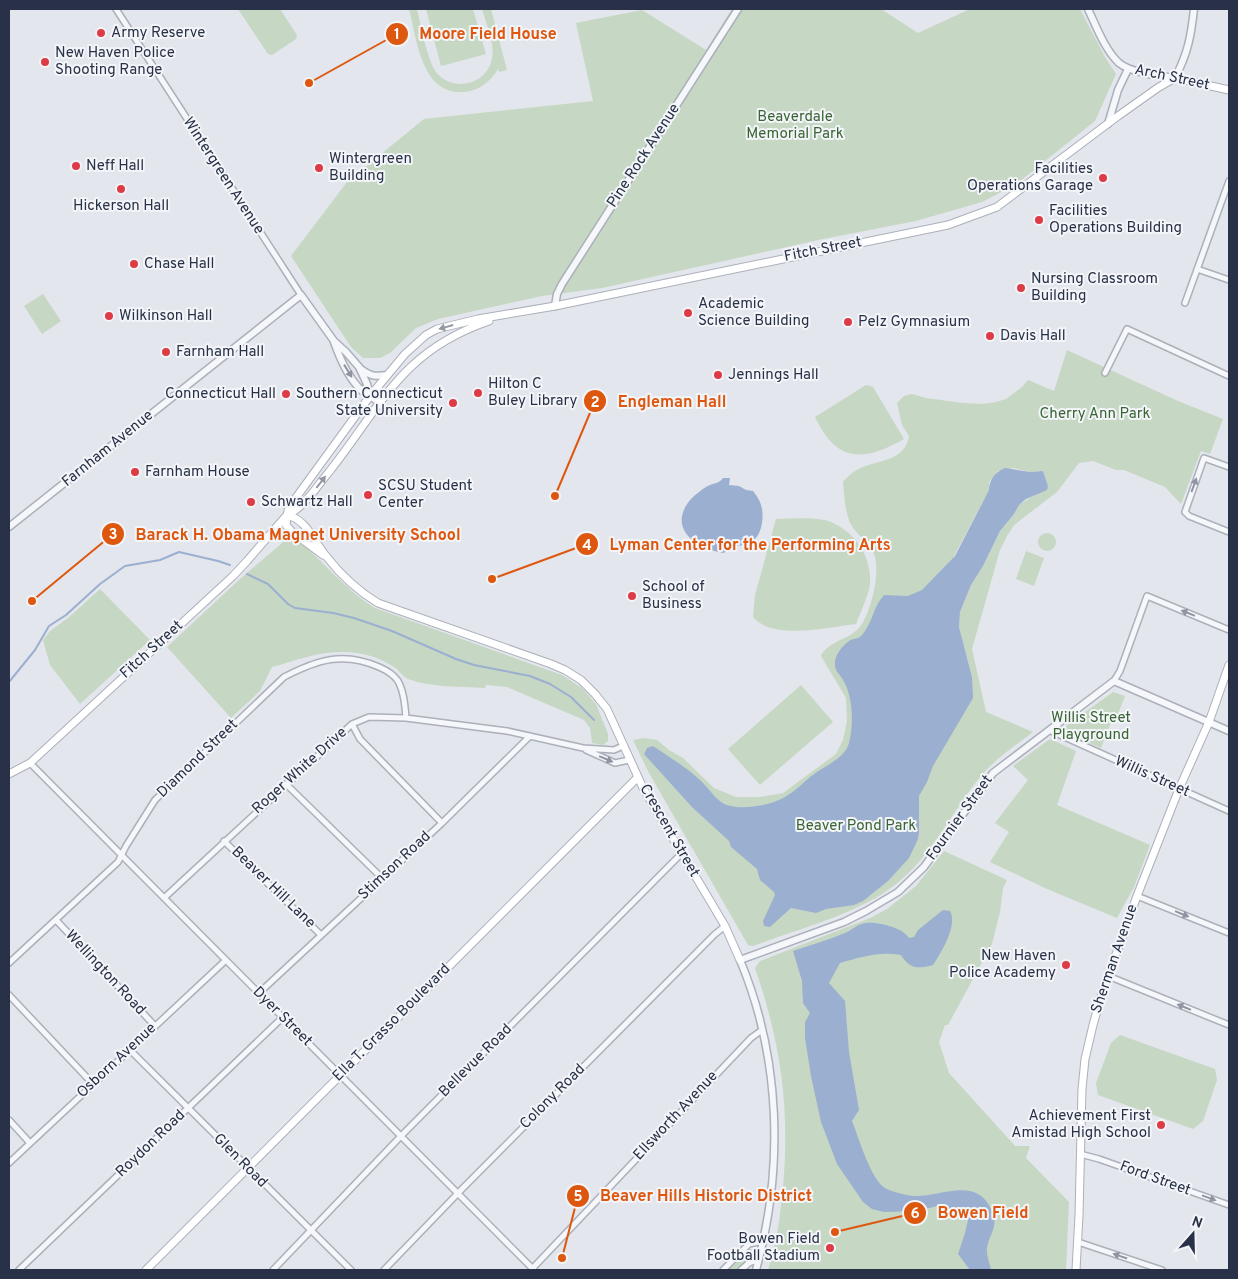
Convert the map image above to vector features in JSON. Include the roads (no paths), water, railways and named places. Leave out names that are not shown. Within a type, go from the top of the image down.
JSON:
[{"type":"main road","name":"Fitch Street","points":[[9,774],[30,763],[233,576],[286,515],[295,498],[387,375],[417,342],[437,329],[948,225],[997,207],[1159,87],[1176,78]]},
{"type":"main road","name":"Arch Street","points":[[1176,78],[1229,90]]},
{"type":"main road","name":"Fitch Street","points":[[286,515],[297,511],[402,374],[430,350],[474,326],[511,313]]},
{"type":"main road","name":"Crescent Street","points":[[326,556],[292,532],[286,525],[286,515],[301,521],[326,556],[356,588],[378,602],[552,664],[573,675],[586,685],[601,701],[638,777],[725,926],[740,960]]},
{"type":"main road","name":"Sherman Avenue","points":[[1076,1270],[1082,1089],[1097,1007],[1137,896],[1179,789],[1209,722],[1229,665]]},
{"type":"main road","name":"Ella T. Grasso Boulevard","points":[[146,1270],[638,777]]},
{"type":"street","name":"Wintergreen Avenue","points":[[116,9],[301,296],[334,341],[359,367],[368,384],[370,396]]},
{"type":"street","name":"Pine Rock Avenue","points":[[555,306],[557,294],[562,284],[738,9]]},
{"type":"street","name":"Arch Street","points":[[1088,9],[1109,49],[1119,63],[1128,69],[1176,78]]},
{"type":"street","points":[[1176,78],[1185,60],[1190,41],[1194,9]]},
{"type":"street","points":[[1108,124],[1118,90],[1128,69]]},
{"type":"street","points":[[1185,304],[1229,181]]},
{"type":"street","points":[[1196,269],[1229,280]]},
{"type":"street","name":"Farnham Avenue","points":[[9,527],[301,296]]},
{"type":"street","points":[[1105,374],[1127,329],[1229,376]]},
{"type":"street","name":"Wintergreen Avenue","points":[[334,341],[339,357],[355,382],[363,392],[379,402]]},
{"type":"street","points":[[359,367],[368,375],[387,375]]},
{"type":"street","points":[[1229,468],[1204,458],[1185,512],[1189,516],[1229,532]]},
{"type":"street","name":"Fournier Street","points":[[740,960],[844,922],[866,912],[898,892],[924,868],[989,777],[999,767],[1114,681],[1120,671],[1146,596],[1229,630]]},
{"type":"street","name":"Diamond Street","points":[[9,963],[118,862],[155,800],[284,678],[308,665],[324,660],[340,658],[370,663],[396,678],[402,691],[406,718]]},
{"type":"street","points":[[1114,681],[1229,731]]},
{"type":"street","name":"Roger White Drive","points":[[164,898],[352,724],[369,717],[406,718],[506,731],[583,748],[614,750],[623,746]]},
{"type":"street","points":[[352,724],[360,739],[442,823]]},
{"type":"street","name":"Willis Street","points":[[1049,730],[1229,811]]},
{"type":"street","name":"Stimson Road","points":[[259,993],[442,823],[530,736]]},
{"type":"street","name":"Roger White Drive","points":[[583,748],[610,762],[620,763],[629,760]]},
{"type":"street","name":"Dyer Street","points":[[30,763],[533,1270]]},
{"type":"street","points":[[286,784],[382,878]]},
{"type":"street","name":"Beaver Hill Lane","points":[[224,841],[321,935]]},
{"type":"street","name":"Bellevue Road","points":[[273,1270],[401,1136],[682,854]]},
{"type":"street","points":[[1137,896],[1229,933]]},
{"type":"street","name":"Wellington Road","points":[[56,920],[155,1026]]},
{"type":"street","name":"Colony Road","points":[[384,1270],[458,1193],[725,926]]},
{"type":"street","name":"Osborn Avenue","points":[[9,1163],[226,960]]},
{"type":"street","name":"Crescent Street","points":[[740,960],[747,976],[770,1067],[775,1146],[770,1202],[756,1270]]},
{"type":"street","points":[[1108,976],[1229,1025]]},
{"type":"street","points":[[9,995],[93,1084]]},
{"type":"street","name":"Roydon Road","points":[[19,1270],[283,1017]]},
{"type":"street","name":"Ellsworth Avenue","points":[[533,1270],[753,1035],[762,1030]]},
{"type":"street","name":"Glen Road","points":[[130,1050],[351,1270]]},
{"type":"street","points":[[9,1120],[30,1143]]},
{"type":"street","name":"Ford Street","points":[[1080,1154],[1229,1205]]},
{"type":"street","points":[[723,1270],[749,1244],[763,1241]]},
{"type":"street","points":[[1078,1242],[1162,1270]]},
{"type":"street","points":[[740,1270],[749,1263],[758,1260]]},
{"type":"water","points":[[1005,468],[1030,472],[1043,471],[1048,486],[1047,490],[1026,499],[1019,505],[1000,531],[983,566],[971,585],[960,612],[959,627],[972,677],[973,698],[933,766],[919,796],[919,833],[909,858],[888,881],[863,901],[854,905],[826,909],[816,913],[791,908],[770,927],[764,926],[763,921],[775,895],[774,892],[760,880],[757,869],[731,847],[729,841],[692,807],[644,754],[647,748],[653,746],[683,766],[703,782],[721,802],[735,807],[752,807],[777,801],[794,791],[815,773],[838,758],[847,749],[852,727],[849,694],[835,668],[835,660],[841,648],[849,641],[862,635],[884,595],[908,596],[922,590],[955,556],[989,490],[991,480],[998,472]]},
{"type":"water","points":[[723,478],[730,478],[729,485],[753,491],[760,502],[763,513],[761,529],[756,538],[749,543],[733,547],[724,553],[714,551],[695,542],[683,528],[682,519],[684,509],[691,499],[704,488]]},
{"type":"water","points":[[943,910],[950,911],[952,924],[947,939],[933,965],[914,967],[901,955],[870,955],[840,963],[829,983],[845,1001],[849,1052],[859,1110],[852,1121],[865,1157],[875,1176],[885,1188],[908,1195],[924,1195],[958,1190],[977,1194],[985,1200],[994,1217],[994,1226],[987,1248],[991,1270],[970,1270],[958,1254],[969,1216],[937,1206],[917,1211],[884,1212],[872,1209],[863,1202],[837,1164],[821,1122],[811,1076],[805,1038],[805,1022],[810,1013],[803,1003],[802,981],[793,951],[839,936],[866,923],[890,926],[902,931],[909,938],[914,937],[918,930]]},
{"type":"waterway","points":[[9,682],[35,650],[49,626],[66,615],[100,584],[125,566],[160,560],[179,552],[230,565]]},
{"type":"waterway","points":[[247,574],[268,584],[288,604],[295,608],[354,618],[392,631],[456,659],[474,665],[530,676],[550,684],[571,697],[594,720]]},
{"type":"place","name":"Army Reserve","points":[[101,33]]},
{"type":"place","name":"New Haven Police Shooting Range","points":[[45,62]]},
{"type":"place","name":"Moore Field House","points":[[309,83]]},
{"type":"place","name":"Neff Hall","points":[[76,166]]},
{"type":"place","name":"Wintergreen Building","points":[[319,168]]},
{"type":"place","name":"Facilities Operations Garage","points":[[1103,178]]},
{"type":"place","name":"Hickerson Hall","points":[[121,189]]},
{"type":"place","name":"Facilities Operations Building","points":[[1039,220]]},
{"type":"place","name":"Chase Hall","points":[[134,264]]},
{"type":"place","name":"Nursing Classroom Building","points":[[1021,288]]},
{"type":"place","name":"Academic Science Building","points":[[688,313]]},
{"type":"place","name":"Wilkinson Hall","points":[[109,316]]},
{"type":"place","name":"Pelz Gymnasium","points":[[848,322]]},
{"type":"place","name":"Davis Hall","points":[[990,336]]},
{"type":"place","name":"Farnham Hall","points":[[166,352]]},
{"type":"place","name":"Jennings Hall","points":[[718,375]]},
{"type":"place","name":"Hilton C Buley Library","points":[[478,393]]},
{"type":"place","name":"Connecticut Hall","points":[[286,394]]},
{"type":"place","name":"Southern Connecticut State University","points":[[453,403]]},
{"type":"place","name":"Farnham House","points":[[135,472]]},
{"type":"place","name":"SCSU Student Center","points":[[368,495]]},
{"type":"place","name":"Engleman Hall","points":[[555,496]]},
{"type":"place","name":"Schwartz Hall","points":[[251,502]]},
{"type":"place","name":"Lyman Center for the Performing Arts","points":[[492,579]]},
{"type":"place","name":"School of Business","points":[[632,596]]},
{"type":"place","name":"Barack H. Obama Magnet University School","points":[[32,601]]},
{"type":"place","name":"New Haven Police Academy","points":[[1066,965]]},
{"type":"place","name":"Achievement First Amistad High School","points":[[1161,1125]]},
{"type":"place","name":"Bowen Field","points":[[835,1232]]},
{"type":"place","name":"Bowen Field Football Stadium","points":[[830,1248]]},
{"type":"place","name":"Beaver Hills Historic District","points":[[562,1258]]},
{"type":"park label","name":"Beaverdale Memorial Park","points":[[795,126]]},
{"type":"park label","name":"Cherry Ann Park","points":[[1095,414]]},
{"type":"park label","name":"Willis Street Playground","points":[[1091,726]]},
{"type":"park label","name":"Beaver Pond Park","points":[[856,826]]}]
